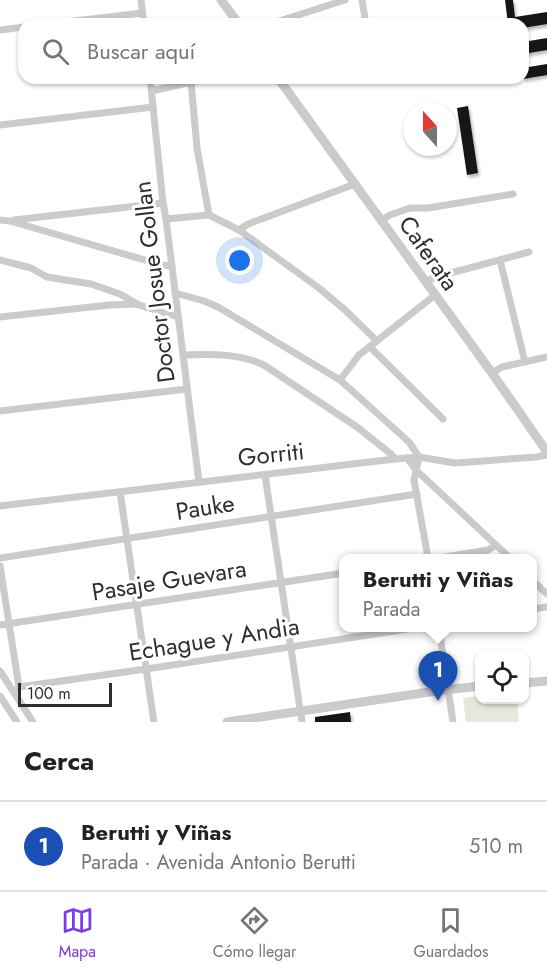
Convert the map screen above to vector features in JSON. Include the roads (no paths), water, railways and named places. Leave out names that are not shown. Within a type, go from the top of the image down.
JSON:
[{"type":"street","points":[[141,0],[143,18]]},
{"type":"street","points":[[221,0],[234,18]]},
{"type":"street","points":[[289,18],[345,0]]},
{"type":"street","points":[[362,0],[365,18]]},
{"type":"street","points":[[100,18],[142,13]]},
{"type":"street","points":[[0,30],[18,28]]},
{"type":"street","name":"Doctor Josue Gollan","points":[[151,84],[163,203],[199,482]]},
{"type":"street","points":[[152,91],[182,84]]},
{"type":"street","points":[[191,84],[197,148],[209,215]]},
{"type":"street","name":"Caferata","points":[[282,84],[492,373],[547,453]]},
{"type":"street","points":[[0,125],[153,107]]},
{"type":"street","points":[[239,230],[248,224],[354,184]]},
{"type":"street","points":[[382,220],[410,208],[428,208],[513,194]]},
{"type":"street","points":[[10,221],[163,203]]},
{"type":"street","points":[[166,219],[209,215],[239,230],[319,288],[377,341]]},
{"type":"street","points":[[0,220],[172,266]]},
{"type":"street","points":[[425,282],[529,252]]},
{"type":"street","points":[[0,260],[31,268],[44,276],[91,284],[178,317]]},
{"type":"street","points":[[500,260],[525,362]]},
{"type":"street","points":[[176,293],[218,307],[340,380],[409,442],[420,457],[414,480],[427,554]]},
{"type":"street","points":[[340,380],[359,355],[435,295]]},
{"type":"street","points":[[0,317],[109,304],[139,304]]},
{"type":"street","points":[[370,347],[442,419]]},
{"type":"street","points":[[183,355],[227,355],[256,361],[357,427],[395,459]]},
{"type":"street","points":[[492,373],[502,367],[547,357]]},
{"type":"street","points":[[0,411],[187,389]]},
{"type":"street","name":"Gorriti","points":[[0,506],[395,459],[420,457],[455,463],[536,457],[547,453]]},
{"type":"street","points":[[407,458],[416,470],[506,554]]},
{"type":"street","points":[[265,475],[302,722]]},
{"type":"street","points":[[120,492],[154,722]]},
{"type":"street","name":"Pauke","points":[[0,558],[417,494]]},
{"type":"street","points":[[464,554],[488,550],[496,545]]},
{"type":"street","points":[[0,566],[17,690]]},
{"type":"street","name":"Pasaje Guevara","points":[[0,625],[339,574]]},
{"type":"street","name":"Echague y Andia","points":[[17,690],[383,632]]},
{"type":"street","points":[[440,632],[453,722]]},
{"type":"street","points":[[0,671],[17,690],[33,722]]},
{"type":"street","points":[[529,682],[547,681]]},
{"type":"street","points":[[227,722],[475,686]]},
{"type":"street","points":[[0,696],[17,722]]},
{"type":"place","name":"Berutti y Viñas","points":[[438,701]]}]
